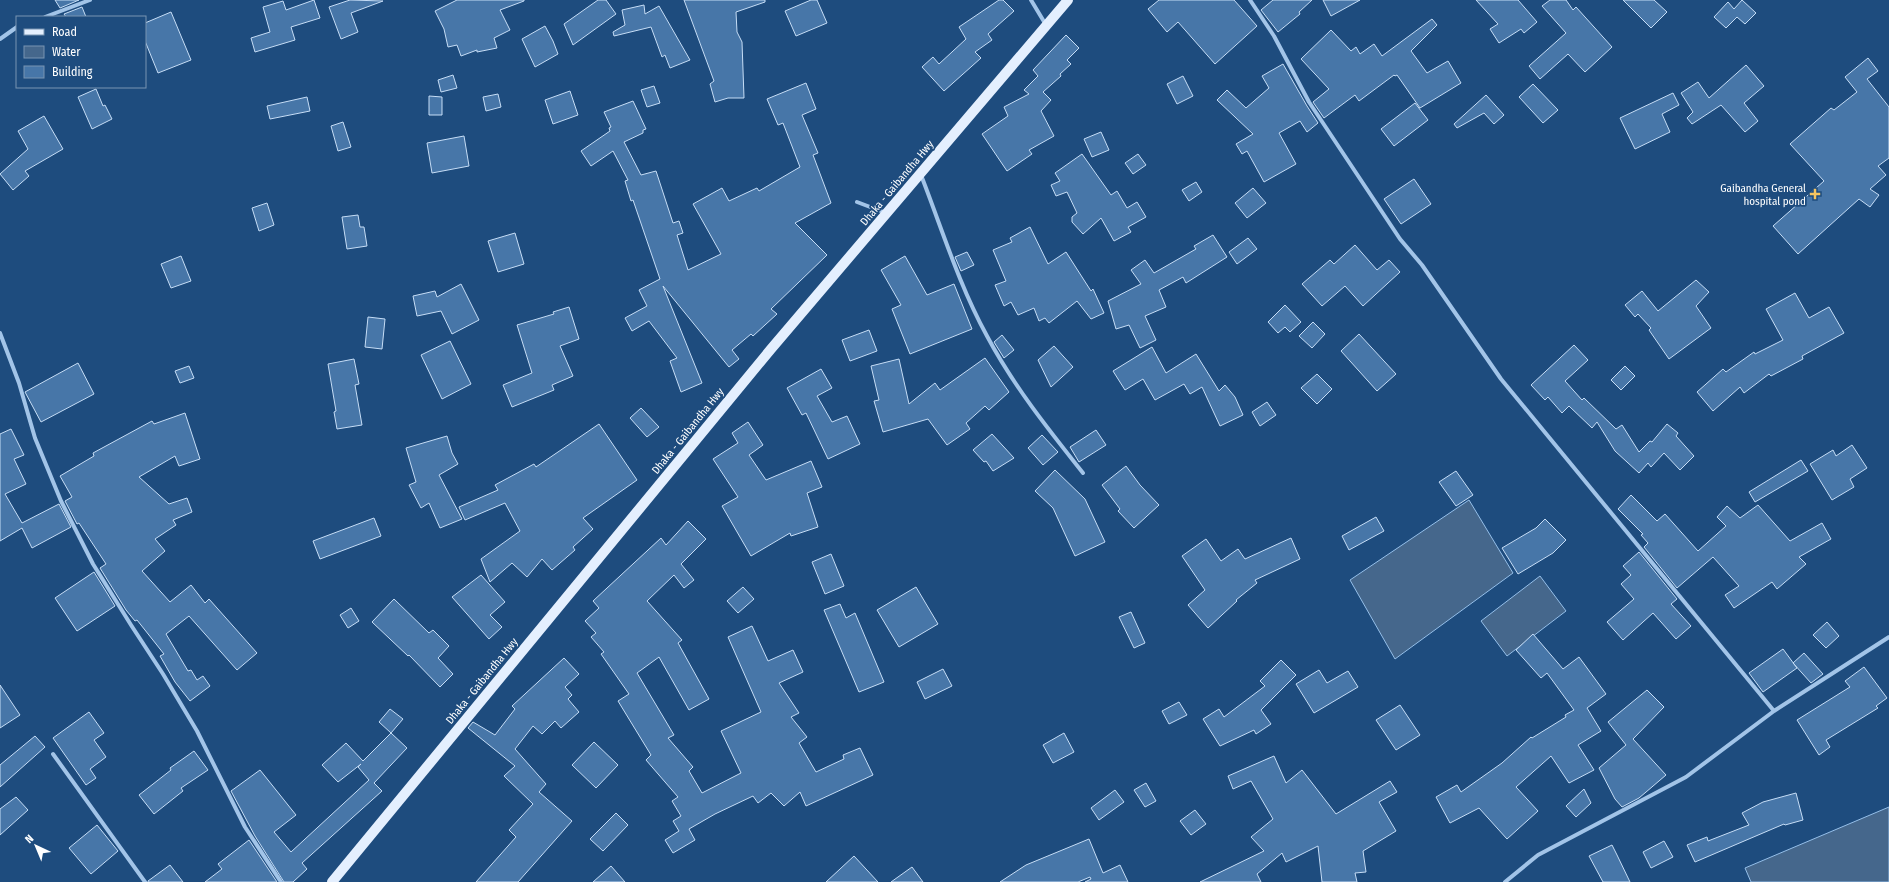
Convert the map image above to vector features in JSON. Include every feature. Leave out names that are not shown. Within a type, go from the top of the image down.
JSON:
[{"type":"main road","name":"Dhaka - Gaibandha Hwy","points":[[332,882],[771,349],[1068,0]]},
{"type":"street","points":[[48,16],[90,0]]},
{"type":"street","points":[[1031,0],[1046,25]]},
{"type":"street","points":[[1250,0],[1274,36],[1309,102],[1400,239],[1422,265],[1501,378],[1774,711]]},
{"type":"street","points":[[0,39],[16,29]]},
{"type":"street","points":[[920,173],[961,279],[987,336],[1025,398],[1082,473]]},
{"type":"street","points":[[857,202],[887,213]]},
{"type":"street","points":[[0,333],[19,383],[35,438],[61,501],[93,564],[197,730],[245,827],[281,882]]},
{"type":"street","points":[[1505,882],[1538,855],[1686,777],[1774,711],[1889,637]]},
{"type":"street","points":[[53,754],[145,882]]},
{"type":"water","points":[[1469,500],[1513,573],[1395,659],[1350,580]]},
{"type":"water","points":[[1540,576],[1566,611],[1507,656],[1481,621]]},
{"type":"water","points":[[1889,807],[1889,882],[1751,882],[1745,868]]},
{"type":"building","points":[[55,0],[79,0],[60,8]]},
{"type":"building","points":[[314,0],[320,18],[291,27],[295,40],[255,52],[251,38],[270,32],[263,7],[283,1],[286,10]]},
{"type":"building","points":[[350,0],[383,1],[351,13],[358,32],[341,39],[329,7]]},
{"type":"building","points":[[457,0],[524,1],[500,10],[510,30],[494,38],[497,48],[477,52],[477,50],[461,56],[457,45],[448,47],[444,29],[435,11]]},
{"type":"building","points":[[598,0],[606,0],[616,14],[573,45],[564,24]]},
{"type":"building","points":[[684,0],[765,0],[765,2],[736,12],[737,32],[742,42],[744,98],[728,98],[715,102],[710,84],[714,81]]},
{"type":"building","points":[[811,0],[817,0],[827,23],[796,36],[785,11]]},
{"type":"building","points":[[999,0],[1003,0],[1014,11],[988,34],[992,40],[975,52],[981,58],[944,91],[922,67],[933,57],[939,64],[966,39],[959,27]]},
{"type":"building","points":[[1159,0],[1234,0],[1257,26],[1215,64],[1178,22],[1167,32],[1148,9]]},
{"type":"building","points":[[1273,0],[1312,0],[1299,12],[1300,14],[1278,32],[1261,10]]},
{"type":"building","points":[[1323,0],[1360,0],[1331,16]]},
{"type":"building","points":[[1476,0],[1518,0],[1537,22],[1524,33],[1521,29],[1499,43],[1490,29],[1498,24]]},
{"type":"building","points":[[1550,0],[1566,0],[1573,10],[1576,7],[1612,47],[1585,72],[1568,54],[1540,79],[1529,66],[1566,33],[1542,6]]},
{"type":"building","points":[[1623,0],[1654,0],[1667,12],[1651,28]]},
{"type":"building","points":[[1742,0],[1756,13],[1745,24],[1737,17],[1726,28],[1714,17],[1728,2],[1734,9]]},
{"type":"building","points":[[644,5],[645,14],[659,6],[690,60],[670,68],[665,55],[662,57],[651,27],[614,36],[613,32],[625,25],[622,10]]},
{"type":"building","points":[[82,7],[86,16],[65,16],[64,14]]},
{"type":"building","points":[[171,12],[191,60],[158,73],[146,43],[146,23]]},
{"type":"building","points":[[1432,19],[1437,25],[1411,51],[1427,73],[1448,61],[1461,83],[1420,108],[1397,75],[1394,75],[1359,101],[1355,95],[1324,118],[1313,102],[1329,89],[1301,59],[1331,30],[1351,51],[1356,47],[1360,54],[1374,44],[1382,56]]},
{"type":"building","points":[[545,26],[558,54],[535,67],[522,39]]},
{"type":"building","points":[[1066,35],[1079,48],[1067,60],[1071,64],[1060,74],[1061,76],[1043,92],[1051,100],[1041,111],[1054,136],[1029,150],[1032,154],[1007,171],[982,134],[1008,116],[1004,107],[1029,94],[1024,90],[1038,76],[1033,70]]},
{"type":"building","points":[[1868,58],[1878,71],[1867,79],[1889,107],[1889,158],[1878,166],[1886,175],[1870,189],[1879,195],[1870,207],[1859,199],[1798,254],[1773,226],[1824,181],[1790,144],[1831,108],[1834,110],[1857,92],[1845,77]]},
{"type":"building","points":[[1283,64],[1318,123],[1307,132],[1300,121],[1279,133],[1296,164],[1264,182],[1247,151],[1242,154],[1236,144],[1253,134],[1217,100],[1227,90],[1246,108],[1269,88],[1262,76]]},
{"type":"building","points":[[1746,65],[1764,86],[1744,103],[1758,121],[1745,132],[1721,105],[1692,124],[1687,118],[1693,112],[1681,93],[1698,82],[1709,98]]},
{"type":"building","points":[[453,75],[457,88],[441,92],[438,80]]},
{"type":"building","points":[[1183,76],[1193,96],[1177,104],[1167,84]]},
{"type":"building","points":[[806,83],[816,109],[802,115],[818,153],[813,155],[831,203],[795,223],[827,255],[771,309],[777,314],[753,336],[751,334],[732,350],[739,359],[729,367],[663,286],[702,383],[681,392],[670,361],[677,358],[649,321],[632,331],[625,318],[647,306],[639,290],[660,279],[633,200],[631,201],[625,181],[628,180],[613,151],[591,166],[581,151],[610,131],[609,128],[611,127],[604,112],[633,101],[646,129],[643,130],[643,133],[624,142],[641,175],[656,171],[673,223],[679,221],[683,233],[677,235],[688,270],[721,254],[693,204],[722,188],[729,201],[757,188],[759,191],[800,167],[783,123],[778,125],[767,99]]},
{"type":"building","points":[[1533,84],[1558,110],[1543,123],[1519,97]]},
{"type":"building","points":[[654,86],[660,103],[647,107],[641,90]]},
{"type":"building","points":[[96,89],[103,106],[105,105],[112,119],[92,129],[78,97]]},
{"type":"building","points":[[570,91],[578,115],[553,124],[545,100]]},
{"type":"building","points":[[1673,93],[1679,105],[1662,114],[1670,132],[1635,149],[1620,118]]},
{"type":"building","points":[[498,94],[501,107],[486,111],[483,97]]},
{"type":"building","points":[[1486,95],[1504,115],[1494,124],[1484,113],[1457,128],[1454,124]]},
{"type":"building","points":[[429,96],[442,97],[442,115],[429,115]]},
{"type":"building","points":[[307,97],[310,111],[270,119],[267,106]]},
{"type":"building","points":[[1415,103],[1428,120],[1394,146],[1381,129]]},
{"type":"building","points":[[44,116],[63,149],[25,171],[29,176],[13,190],[0,174],[28,149],[18,131]]},
{"type":"building","points":[[343,122],[351,147],[338,151],[331,126]]},
{"type":"building","points":[[1101,132],[1109,150],[1092,157],[1084,139]]},
{"type":"building","points":[[464,136],[469,166],[432,173],[427,143]]},
{"type":"building","points":[[1082,154],[1111,195],[1117,191],[1127,208],[1137,202],[1146,217],[1128,227],[1131,232],[1114,241],[1101,218],[1083,234],[1072,222],[1072,217],[1077,213],[1067,192],[1056,196],[1051,185],[1060,181],[1055,173]]},
{"type":"building","points":[[1138,154],[1146,165],[1133,174],[1125,163]]},
{"type":"building","points":[[1414,179],[1431,204],[1401,224],[1384,199]]},
{"type":"building","points":[[1196,182],[1202,192],[1189,201],[1182,190]]},
{"type":"building","points":[[1253,188],[1266,203],[1247,218],[1235,203]]},
{"type":"building","points":[[267,203],[274,225],[259,231],[252,208]]},
{"type":"building","points":[[358,215],[360,227],[364,227],[367,246],[347,249],[342,217]]},
{"type":"building","points":[[1030,227],[1048,264],[1066,252],[1091,291],[1093,289],[1104,313],[1091,319],[1077,301],[1049,323],[1045,318],[1039,321],[1034,308],[1018,315],[1011,302],[1004,306],[995,285],[1006,281],[993,250],[1012,242],[1010,238]]},
{"type":"building","points":[[515,233],[524,264],[498,272],[488,241]]},
{"type":"building","points":[[1213,235],[1227,257],[1186,283],[1183,277],[1159,290],[1166,307],[1145,316],[1156,340],[1140,348],[1129,325],[1116,329],[1108,301],[1141,284],[1131,270],[1145,260],[1154,273],[1196,249],[1194,246]]},
{"type":"building","points":[[1248,238],[1257,249],[1237,264],[1229,252]]},
{"type":"building","points":[[1355,245],[1377,270],[1389,260],[1400,272],[1363,306],[1345,286],[1322,306],[1302,284],[1330,260],[1334,264]]},
{"type":"building","points":[[967,252],[974,265],[961,271],[955,257]]},
{"type":"building","points":[[181,256],[191,281],[171,288],[161,264]]},
{"type":"building","points":[[905,256],[927,295],[954,284],[972,329],[910,354],[892,309],[901,305],[881,270]]},
{"type":"building","points":[[1696,280],[1709,292],[1696,306],[1711,328],[1669,359],[1649,330],[1651,328],[1638,314],[1635,317],[1625,305],[1642,291],[1658,311]]},
{"type":"building","points":[[461,284],[479,320],[452,334],[441,311],[417,316],[413,296],[435,291],[437,297]]},
{"type":"building","points":[[1795,293],[1809,318],[1829,307],[1844,333],[1802,356],[1803,359],[1771,376],[1769,374],[1744,393],[1740,387],[1713,411],[1697,392],[1723,369],[1726,372],[1754,352],[1755,354],[1783,340],[1766,309]]},
{"type":"building","points":[[1285,305],[1301,322],[1290,332],[1285,327],[1278,333],[1268,322]]},
{"type":"building","points":[[569,307],[579,339],[560,346],[573,376],[552,385],[554,390],[512,407],[503,385],[532,373],[517,325],[554,314],[553,312]]},
{"type":"building","points":[[368,317],[385,319],[382,349],[365,347]]},
{"type":"building","points":[[1313,322],[1325,334],[1312,348],[1299,336]]},
{"type":"building","points":[[869,330],[877,351],[850,361],[842,340]]},
{"type":"building","points":[[1359,334],[1396,374],[1377,391],[1341,351]]},
{"type":"building","points":[[1002,335],[1014,350],[1004,358],[994,342]]},
{"type":"building","points":[[450,341],[471,384],[442,399],[421,355]]},
{"type":"building","points":[[1574,345],[1588,360],[1565,381],[1582,400],[1584,398],[1616,429],[1622,425],[1639,452],[1650,441],[1652,442],[1667,424],[1678,433],[1676,436],[1694,456],[1680,470],[1664,453],[1651,467],[1648,463],[1639,473],[1615,451],[1597,422],[1592,428],[1569,406],[1562,413],[1548,397],[1545,400],[1531,385]]},
{"type":"building","points":[[1054,346],[1073,367],[1051,387],[1038,360]]},
{"type":"building","points":[[1152,347],[1166,373],[1196,354],[1219,391],[1225,385],[1235,397],[1243,415],[1220,426],[1202,387],[1190,394],[1184,384],[1155,400],[1143,379],[1125,390],[1113,371]]},
{"type":"building","points":[[985,358],[1009,392],[989,410],[985,406],[966,423],[970,429],[947,445],[928,419],[883,432],[874,401],[879,400],[871,366],[899,359],[909,404],[935,383],[940,390]]},
{"type":"building","points":[[354,359],[359,384],[355,385],[362,425],[337,429],[334,412],[336,411],[328,364]]},
{"type":"building","points":[[78,363],[94,394],[41,422],[25,392]]},
{"type":"building","points":[[189,366],[194,378],[180,383],[175,371]]},
{"type":"building","points":[[1625,366],[1635,376],[1621,390],[1611,380]]},
{"type":"building","points":[[821,369],[832,388],[817,396],[832,422],[847,416],[860,444],[828,459],[806,413],[802,415],[787,388]]},
{"type":"building","points":[[1317,374],[1332,389],[1317,404],[1301,388]]},
{"type":"building","points":[[1267,402],[1276,415],[1260,426],[1252,412]]},
{"type":"building","points":[[641,408],[659,427],[647,437],[630,418]]},
{"type":"building","points":[[185,413],[200,459],[179,466],[175,456],[139,477],[169,504],[187,498],[192,512],[173,520],[176,525],[155,539],[165,551],[142,571],[170,602],[191,585],[205,603],[209,599],[257,653],[237,670],[189,616],[166,634],[188,671],[191,670],[197,680],[203,676],[210,686],[190,701],[175,682],[160,656],[164,654],[137,620],[135,621],[126,610],[100,568],[106,564],[79,523],[77,524],[65,501],[72,497],[60,476],[94,456],[93,453],[152,421],[154,424]]},
{"type":"building","points":[[748,422],[763,445],[749,455],[766,480],[811,461],[822,487],[807,493],[818,527],[791,536],[790,533],[751,556],[722,506],[738,497],[713,459],[738,443],[732,433]]},
{"type":"building","points":[[599,424],[637,480],[583,518],[593,529],[573,547],[575,550],[552,570],[542,559],[527,577],[512,563],[490,582],[481,559],[520,531],[505,503],[465,520],[459,507],[498,490],[495,485],[534,464],[536,467]]},
{"type":"building","points":[[11,429],[24,455],[14,459],[26,484],[5,494],[22,523],[59,504],[71,527],[32,548],[22,528],[0,541],[0,434]]},
{"type":"building","points":[[1096,430],[1106,445],[1079,462],[1070,447]]},
{"type":"building","points":[[992,434],[1014,458],[993,471],[986,461],[984,462],[973,450]]},
{"type":"building","points":[[1042,435],[1058,452],[1043,465],[1028,448]]},
{"type":"building","points":[[447,436],[452,453],[458,464],[439,475],[462,519],[440,528],[429,503],[421,508],[409,485],[416,482],[406,448]]},
{"type":"building","points":[[1852,445],[1867,468],[1850,479],[1854,487],[1832,500],[1810,464],[1833,450],[1836,456]]},
{"type":"building","points":[[1801,460],[1808,471],[1755,502],[1749,492]]},
{"type":"building","points":[[1126,466],[1140,485],[1159,505],[1134,528],[1118,511],[1120,509],[1102,485]]},
{"type":"building","points":[[1055,470],[1085,499],[1105,542],[1075,556],[1053,508],[1035,491]]},
{"type":"building","points":[[1456,471],[1473,495],[1456,506],[1439,482]]},
{"type":"building","points":[[1631,495],[1657,521],[1665,514],[1698,551],[1726,526],[1717,517],[1727,506],[1740,518],[1758,505],[1790,541],[1822,523],[1831,539],[1799,557],[1806,564],[1777,589],[1772,582],[1734,608],[1725,595],[1739,586],[1713,557],[1677,588],[1644,547],[1648,543],[1641,535],[1643,534],[1618,509]]},
{"type":"building","points":[[1376,517],[1384,531],[1349,550],[1342,536]]},
{"type":"building","points":[[374,518],[381,536],[320,559],[313,541]]},
{"type":"building","points":[[1545,519],[1566,540],[1553,553],[1518,574],[1502,548],[1536,528]]},
{"type":"building","points":[[688,521],[706,539],[681,564],[694,580],[684,588],[674,575],[647,601],[682,640],[678,643],[709,699],[689,710],[659,657],[637,673],[674,735],[668,738],[693,767],[689,771],[702,793],[741,773],[721,731],[761,712],[728,637],[752,626],[768,661],[793,650],[803,672],[779,683],[799,713],[791,717],[807,737],[799,743],[816,772],[844,759],[843,755],[860,748],[873,775],[806,806],[800,792],[784,806],[771,793],[758,803],[753,796],[715,814],[689,829],[695,840],[673,853],[665,840],[679,831],[673,821],[681,816],[672,801],[678,797],[646,760],[651,755],[618,701],[629,694],[601,654],[604,652],[591,637],[596,633],[585,621],[599,608],[593,601],[661,538],[666,545]]},
{"type":"building","points":[[1291,538],[1300,559],[1255,580],[1257,583],[1236,600],[1237,601],[1208,628],[1188,605],[1205,590],[1182,556],[1206,539],[1221,561],[1238,549],[1245,559]]},
{"type":"building","points":[[1639,552],[1677,599],[1671,604],[1691,626],[1676,639],[1653,613],[1623,640],[1607,622],[1634,599],[1621,584],[1631,575],[1623,566]]},
{"type":"building","points":[[831,554],[844,586],[825,594],[812,562]]},
{"type":"building","points":[[94,572],[115,606],[77,631],[55,598]]},
{"type":"building","points":[[481,575],[505,602],[490,615],[502,627],[489,639],[452,597]]},
{"type":"building","points":[[743,587],[754,599],[738,613],[727,601]]},
{"type":"building","points":[[916,587],[938,624],[899,647],[877,610]]},
{"type":"building","points":[[394,599],[429,633],[433,630],[449,646],[438,658],[453,674],[440,687],[409,655],[408,656],[372,622]]},
{"type":"building","points":[[840,604],[846,618],[855,613],[884,682],[859,692],[824,610]]},
{"type":"building","points":[[351,608],[359,621],[348,628],[340,615]]},
{"type":"building","points":[[1131,612],[1145,643],[1134,648],[1119,617]]},
{"type":"building","points":[[1827,622],[1839,636],[1826,648],[1813,635]]},
{"type":"building","points":[[1533,634],[1563,669],[1579,657],[1606,694],[1587,708],[1601,731],[1578,745],[1594,770],[1569,783],[1551,756],[1516,787],[1538,811],[1507,839],[1479,808],[1450,823],[1436,797],[1457,785],[1461,792],[1502,763],[1531,737],[1532,738],[1566,717],[1565,715],[1574,710],[1547,673],[1541,678],[1516,650]]},
{"type":"building","points":[[1783,649],[1797,668],[1763,692],[1749,673]]},
{"type":"building","points":[[1804,653],[1823,674],[1811,683],[1793,663]]},
{"type":"building","points":[[564,658],[579,674],[565,687],[572,695],[568,699],[579,712],[561,728],[555,721],[542,734],[533,726],[515,749],[546,784],[539,792],[572,821],[518,882],[476,882],[516,837],[509,830],[533,804],[504,776],[515,766],[468,728],[473,722],[495,735],[515,709],[512,706]]},
{"type":"building","points":[[1281,660],[1296,675],[1261,710],[1271,724],[1256,734],[1254,730],[1220,746],[1203,719],[1219,709],[1224,717],[1265,686],[1260,681]]},
{"type":"building","points":[[1864,667],[1887,698],[1876,706],[1878,708],[1826,740],[1830,747],[1819,755],[1797,720],[1850,687],[1845,681]]},
{"type":"building","points":[[943,669],[952,686],[925,699],[917,682]]},
{"type":"building","points":[[1319,670],[1327,683],[1348,671],[1358,687],[1314,713],[1296,684]]},
{"type":"building","points":[[0,685],[20,715],[0,728]]},
{"type":"building","points":[[1647,690],[1664,707],[1633,739],[1666,775],[1639,798],[1622,807],[1615,799],[1599,768],[1626,745],[1608,722]]},
{"type":"building","points":[[1179,702],[1187,715],[1169,724],[1162,711]]},
{"type":"building","points":[[1400,705],[1420,735],[1396,750],[1376,720]]},
{"type":"building","points":[[390,709],[403,719],[391,733],[379,722]]},
{"type":"building","points":[[89,712],[104,733],[94,740],[106,757],[90,769],[96,778],[86,785],[53,738]]},
{"type":"building","points":[[391,733],[407,748],[374,783],[382,791],[302,863],[307,869],[293,882],[284,882],[255,836],[231,791],[260,770],[296,815],[274,832],[291,852],[369,780],[358,767],[361,764],[338,782],[322,765],[346,743],[363,761]]},
{"type":"building","points":[[1064,733],[1074,752],[1053,763],[1043,745]]},
{"type":"building","points":[[35,736],[45,747],[0,787],[0,765]]},
{"type":"building","points":[[594,742],[618,765],[596,788],[572,765]]},
{"type":"building","points":[[194,751],[208,770],[181,788],[183,791],[154,814],[139,795],[171,770],[170,768]]},
{"type":"building","points":[[1274,756],[1286,783],[1302,770],[1336,814],[1390,781],[1397,792],[1379,802],[1396,831],[1363,851],[1366,872],[1355,873],[1357,882],[1322,882],[1318,846],[1286,862],[1282,853],[1257,874],[1261,882],[1200,882],[1264,851],[1251,837],[1273,819],[1251,781],[1233,789],[1228,776]]},
{"type":"building","points":[[1146,783],[1156,801],[1145,807],[1134,790]]},
{"type":"building","points":[[1584,789],[1591,803],[1576,817],[1566,806]]},
{"type":"building","points":[[1115,790],[1124,802],[1099,820],[1091,808]]},
{"type":"building","points":[[1796,793],[1803,820],[1784,824],[1695,862],[1687,845],[1707,837],[1708,841],[1749,825],[1742,813],[1763,802]]},
{"type":"building","points":[[16,797],[28,810],[0,835],[0,809]]},
{"type":"building","points":[[1195,810],[1206,824],[1191,835],[1180,821]]},
{"type":"building","points":[[616,813],[628,825],[603,851],[590,839]]},
{"type":"building","points":[[97,825],[118,851],[91,874],[69,848]]},
{"type":"building","points":[[1089,839],[1103,873],[1120,865],[1128,882],[1085,882],[1091,879],[1090,877],[1078,882],[1000,882],[1026,865]]},
{"type":"building","points":[[249,840],[277,882],[205,882],[222,869],[218,864]]},
{"type":"building","points":[[1664,841],[1673,857],[1651,868],[1643,852]]},
{"type":"building","points":[[1612,845],[1630,882],[1603,882],[1589,856]]},
{"type":"building","points":[[854,856],[878,882],[826,882]]},
{"type":"building","points":[[170,865],[183,882],[148,882],[148,881]]},
{"type":"building","points":[[611,866],[625,882],[593,882]]},
{"type":"building","points":[[912,867],[923,882],[891,882]]},
{"type":"place","name":"Gaibandha General hospital pond","points":[[1815,194]]}]
